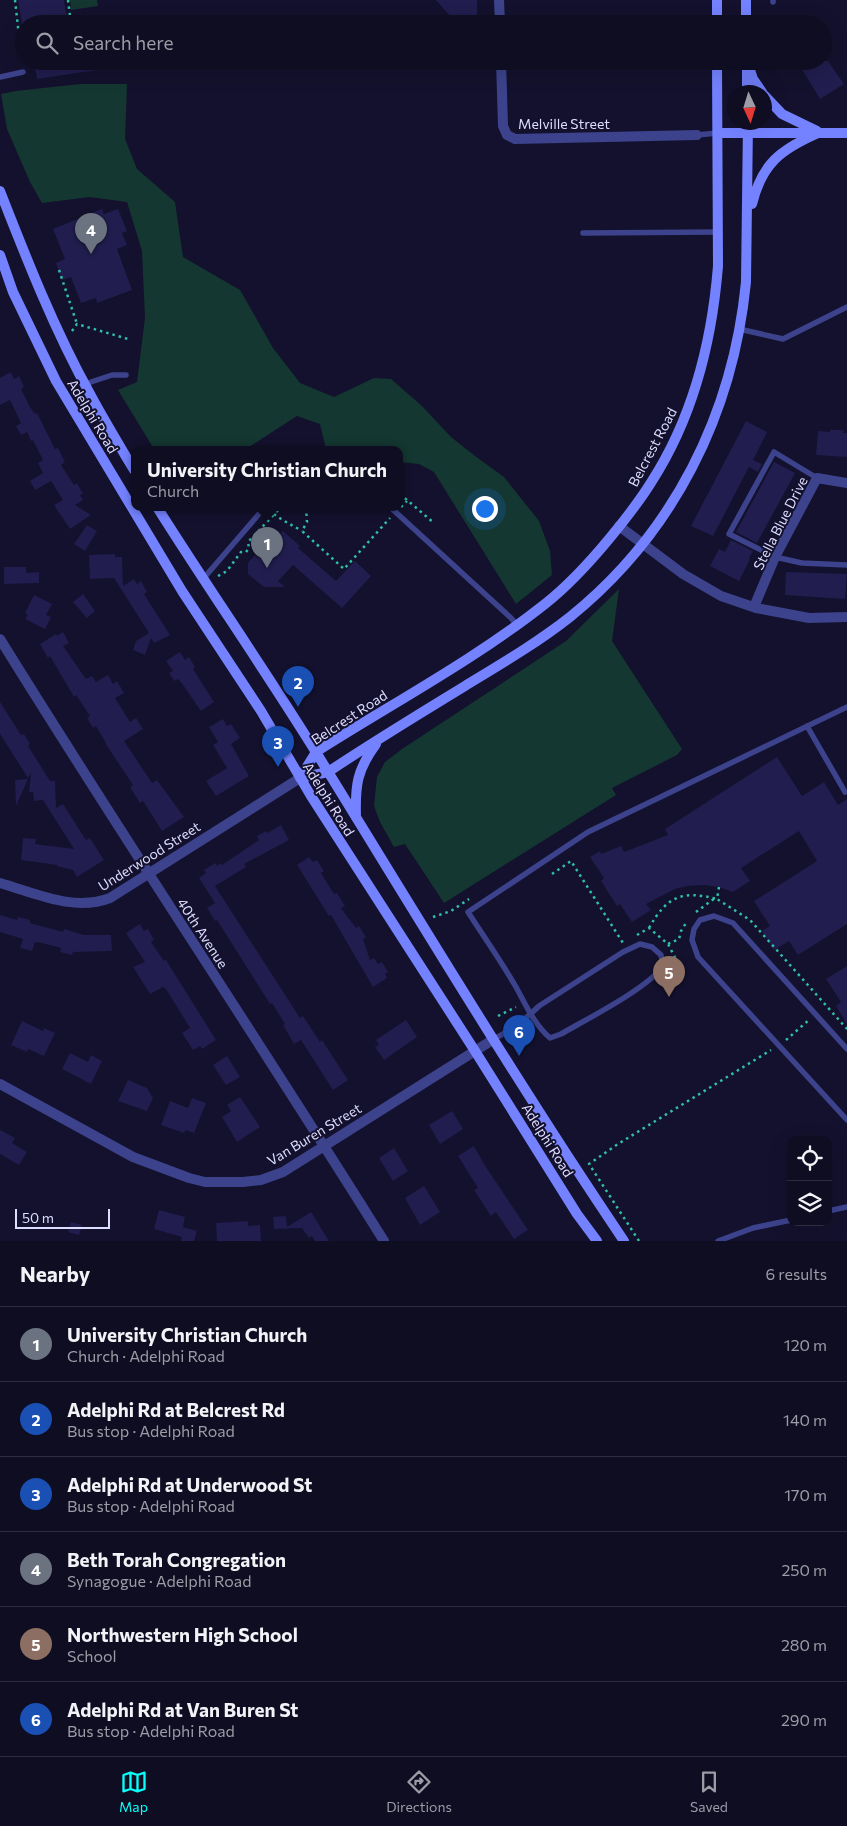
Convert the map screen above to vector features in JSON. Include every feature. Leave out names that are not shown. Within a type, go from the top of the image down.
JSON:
[{"type":"main road","points":[[717,0],[717,15]]},
{"type":"main road","points":[[746,0],[746,15]]},
{"type":"main road","name":"Belcrest Road","points":[[300,778],[316,752],[462,662],[547,603],[576,576],[619,526],[652,481],[688,408],[705,354],[715,298],[718,232],[717,70]]},
{"type":"main road","points":[[747,70],[747,85]]},
{"type":"main road","points":[[750,70],[757,85]]},
{"type":"main road","points":[[772,103],[782,114],[820,133]]},
{"type":"main road","points":[[718,133],[736,130]]},
{"type":"main road","points":[[300,778],[328,772],[509,659],[569,618],[599,592],[643,544],[664,517],[697,460],[714,423],[726,388],[739,329],[746,282],[748,130]]},
{"type":"main road","points":[[772,130],[820,133],[847,131]]},
{"type":"main road","points":[[748,220],[758,185],[770,163],[794,144],[820,133]]},
{"type":"main road","name":"Adelphi Road","points":[[0,191],[28,263],[85,384],[131,465]]},
{"type":"main road","name":"Adelphi Road","points":[[0,256],[13,292],[56,381],[131,506]]},
{"type":"main road","name":"Adelphi Road","points":[[134,511],[182,591],[261,711],[300,778],[577,1214],[597,1241]]},
{"type":"main road","name":"Adelphi Road","points":[[159,511],[202,580],[262,666],[494,1039],[588,1188],[624,1241]]},
{"type":"main road","points":[[356,818],[355,790],[358,778],[365,760],[380,738]]},
{"type":"street","points":[[500,0],[500,15]]},
{"type":"street","name":"Melville Street","points":[[501,70],[503,126],[507,135],[515,139],[696,135]]},
{"type":"street","name":"Stella Blue Drive","points":[[754,607],[775,557],[817,478],[847,483]]},
{"type":"street","points":[[619,526],[683,574],[721,596],[754,607],[809,618],[847,617]]},
{"type":"street","name":"40th Avenue","points":[[0,639],[384,1241]]},
{"type":"street","name":"Underwood Street","points":[[0,883],[69,902],[91,904],[110,898],[300,778]]},
{"type":"street","name":"Van Buren Street","points":[[0,1084],[133,1157],[189,1178],[206,1182],[224,1183],[261,1180],[283,1172],[494,1039]]},
{"type":"lane","points":[[0,78],[23,72]]},
{"type":"lane","points":[[696,135],[718,133]]},
{"type":"lane","points":[[583,233],[718,232]]},
{"type":"lane","points":[[739,329],[783,339],[847,307]]},
{"type":"lane","points":[[85,384],[112,374],[126,375]]},
{"type":"lane","points":[[817,478],[774,452],[729,534],[775,557],[802,563],[847,565]]},
{"type":"lane","points":[[202,580],[261,511]]},
{"type":"lane","points":[[396,512],[517,625]]},
{"type":"lane","points":[[494,1039],[507,1032],[530,1014],[539,1006],[623,952],[640,944],[652,947],[661,955],[663,966],[658,974],[562,1034],[550,1038],[530,1014],[516,986],[468,912],[588,832],[847,707]]},
{"type":"lane","points":[[807,726],[845,792]]},
{"type":"lane","points":[[847,1049],[733,923],[714,916],[700,920],[694,929],[692,940],[698,957],[847,1120]]},
{"type":"lane","points":[[832,1210],[847,1207]]},
{"type":"lane","points":[[718,1241],[753,1228],[787,1221]]},
{"type":"path","points":[[15,0],[17,15]]},
{"type":"path","points":[[68,0],[70,15]]},
{"type":"path","points":[[59,270],[77,324]]},
{"type":"path","points":[[72,330],[77,324]]},
{"type":"path","points":[[77,324],[128,339]]},
{"type":"path","points":[[403,497],[434,523]]},
{"type":"path","points":[[403,505],[407,501]]},
{"type":"path","points":[[218,576],[227,571],[241,552],[246,552],[248,542],[277,511]]},
{"type":"path","points":[[302,531],[307,522],[306,511]]},
{"type":"path","points":[[274,514],[302,531],[344,569],[396,512]]},
{"type":"path","points":[[248,525],[257,533],[274,541]]},
{"type":"path","points":[[552,874],[571,861],[624,943]]},
{"type":"path","points":[[717,899],[719,887]]},
{"type":"path","points":[[649,928],[658,912],[674,898],[697,894],[717,899],[750,920],[847,1029]]},
{"type":"path","points":[[639,1241],[589,1164],[742,1067],[780,1046],[825,1005]]},
{"type":"green space","points":[[70,0],[97,0],[98,6],[71,10]]},
{"type":"green space","points":[[80,84],[127,84],[125,139],[137,169],[175,202],[183,257],[240,290],[273,348],[300,383],[334,397],[374,378],[391,379],[422,406],[451,437],[504,477],[539,521],[550,551],[552,575],[516,604],[434,472],[419,464],[403,462],[403,446],[325,446],[320,424],[297,416],[251,446],[152,446],[118,390],[137,382],[145,318],[142,251],[127,202],[90,197],[42,203],[30,182],[7,129],[1,94]]},
{"type":"green space","points":[[619,589],[612,641],[682,749],[677,755],[612,788],[616,795],[444,903],[405,844],[394,847],[380,822],[374,806],[377,777],[385,762],[566,641]]},
{"type":"building","points":[[18,0],[64,0],[66,15],[20,15]]},
{"type":"building","points":[[436,0],[477,0],[477,15],[449,15]]},
{"type":"building","points":[[832,67],[844,84],[820,99],[802,70],[832,70]]},
{"type":"building","points":[[36,70],[97,70],[37,79]]},
{"type":"building","points":[[102,209],[104,214],[118,209],[127,231],[122,233],[127,245],[117,249],[132,290],[97,303],[96,298],[81,303],[71,277],[62,280],[56,263],[65,259],[53,229]]},
{"type":"building","points":[[11,372],[14,379],[19,376],[24,387],[21,389],[30,407],[35,414],[37,413],[55,449],[58,448],[65,462],[61,465],[74,485],[77,483],[83,494],[80,495],[83,500],[75,505],[91,515],[70,529],[54,505],[63,500],[51,481],[35,490],[30,481],[43,473],[38,463],[43,460],[33,440],[31,441],[27,432],[21,435],[16,426],[21,423],[10,400],[0,405],[0,378]]},
{"type":"building","points":[[746,421],[767,432],[753,460],[762,464],[758,472],[749,467],[713,536],[691,526]]},
{"type":"building","points":[[830,430],[844,430],[843,433],[847,433],[847,457],[816,455],[818,431],[830,432]]},
{"type":"building","points":[[774,462],[795,473],[757,543],[736,532]]},
{"type":"building","points":[[87,525],[97,531],[85,551],[74,544]]},
{"type":"building","points":[[283,531],[300,546],[298,548],[336,581],[355,561],[371,576],[342,608],[293,565],[278,581],[285,587],[264,587],[248,574],[248,563],[255,555],[259,558]]},
{"type":"building","points":[[731,540],[753,551],[739,581],[710,566],[719,549],[725,552]]},
{"type":"building","points":[[115,554],[115,557],[122,557],[123,586],[134,579],[137,584],[141,581],[147,592],[144,594],[170,635],[154,643],[151,638],[145,655],[133,650],[136,641],[149,633],[114,578],[90,579],[89,555]]},
{"type":"building","points":[[4,567],[26,567],[26,573],[39,572],[39,583],[4,584]]},
{"type":"building","points":[[786,572],[847,574],[845,599],[785,595]]},
{"type":"building","points":[[83,594],[95,611],[87,618],[73,602]]},
{"type":"building","points":[[34,595],[52,604],[46,615],[51,617],[45,629],[25,619],[28,615],[25,613]]},
{"type":"building","points":[[63,632],[69,643],[63,646],[86,679],[92,676],[96,682],[108,675],[113,684],[117,681],[124,693],[115,698],[130,722],[136,718],[143,729],[124,741],[152,783],[157,780],[184,817],[162,831],[143,801],[140,803],[130,787],[133,785],[96,726],[93,728],[87,718],[90,716],[76,695],[74,697],[50,656],[48,658],[40,644]]},
{"type":"building","points":[[180,652],[185,660],[189,657],[195,667],[193,669],[214,702],[201,711],[181,682],[178,679],[174,681],[169,673],[173,671],[166,661]]},
{"type":"building","points":[[0,702],[21,735],[24,734],[30,744],[28,746],[50,781],[55,781],[56,808],[63,804],[86,840],[90,838],[104,860],[77,877],[73,870],[57,865],[21,860],[23,838],[36,839],[35,844],[74,849],[43,800],[34,801],[33,792],[29,792],[31,773],[28,778],[0,734]]},
{"type":"building","points":[[223,719],[227,726],[231,724],[240,738],[231,744],[249,776],[216,796],[206,781],[227,768],[213,745],[218,742],[209,727]]},
{"type":"building","points":[[777,757],[802,796],[824,782],[838,805],[847,799],[847,924],[798,955],[789,941],[774,950],[762,931],[770,926],[754,901],[817,861],[799,831],[741,868],[750,881],[733,892],[705,885],[675,889],[646,904],[651,910],[632,922],[620,904],[617,906],[601,881],[604,878],[590,857],[600,851],[601,854],[621,846],[624,852],[668,835],[665,829]]},
{"type":"building","points":[[28,779],[16,806],[15,780]]},
{"type":"building","points":[[281,825],[289,840],[244,864],[246,867],[215,886],[300,1018],[303,1016],[320,1042],[322,1040],[348,1080],[333,1090],[301,1040],[294,1044],[283,1025],[285,1024],[272,1003],[270,1004],[217,920],[215,921],[207,908],[215,903],[199,878],[206,873],[204,870],[215,863],[217,866],[220,863],[222,865],[259,840],[257,836]]},
{"type":"building","points":[[309,857],[313,862],[317,860],[324,871],[321,873],[334,894],[337,893],[345,906],[341,908],[356,928],[359,926],[366,937],[363,939],[370,960],[374,958],[378,964],[382,962],[388,972],[385,974],[387,978],[373,987],[331,915],[329,916],[297,865]]},
{"type":"building","points":[[0,915],[17,920],[18,917],[30,920],[30,923],[63,932],[64,929],[84,935],[111,935],[112,951],[73,952],[72,955],[60,952],[61,948],[38,942],[35,942],[32,951],[20,948],[23,939],[0,932]]},
{"type":"building","points":[[140,924],[144,931],[148,929],[154,940],[151,942],[164,961],[166,960],[216,1040],[202,1049],[200,1046],[193,1050],[182,1033],[190,1028],[166,989],[163,987],[150,994],[133,967],[145,962],[126,933]]},
{"type":"building","points":[[847,966],[847,1024],[836,1006],[841,1002],[826,979]]},
{"type":"building","points":[[406,1020],[417,1037],[384,1060],[375,1047],[379,1045],[376,1040]]},
{"type":"building","points":[[22,1021],[43,1031],[44,1028],[55,1033],[44,1056],[28,1049],[27,1052],[11,1045]]},
{"type":"building","points":[[70,1053],[88,1062],[91,1055],[102,1061],[91,1084],[62,1069]]},
{"type":"building","points":[[227,1056],[240,1077],[226,1085],[213,1065]]},
{"type":"building","points":[[128,1080],[147,1088],[153,1098],[147,1111],[118,1101]]},
{"type":"building","points":[[240,1097],[260,1127],[237,1142],[222,1117],[231,1111],[227,1105]]},
{"type":"building","points":[[192,1098],[206,1103],[194,1133],[186,1130],[184,1133],[161,1125],[170,1101],[188,1108]]},
{"type":"building","points":[[452,1111],[463,1129],[440,1144],[429,1125]]},
{"type":"building","points":[[0,1130],[15,1138],[12,1143],[27,1152],[19,1165],[0,1154]]},
{"type":"building","points":[[474,1146],[528,1230],[514,1239],[496,1212],[491,1216],[474,1190],[478,1188],[458,1156]]},
{"type":"building","points":[[394,1148],[408,1171],[393,1181],[379,1158]]},
{"type":"building","points":[[424,1186],[440,1212],[420,1225],[405,1198]]},
{"type":"building","points":[[159,1210],[185,1217],[183,1227],[197,1231],[194,1241],[181,1241],[182,1237],[154,1229]]},
{"type":"building","points":[[311,1212],[329,1241],[315,1241],[312,1236],[309,1238],[302,1228],[274,1229],[273,1217],[286,1216],[287,1227]]},
{"type":"building","points":[[248,1221],[248,1226],[260,1225],[261,1241],[217,1241],[216,1223]]},
{"type":"building","points":[[71,1222],[82,1225],[79,1235],[68,1232]]},
{"type":"place","name":"Beth Torah Congregation","points":[[91,254]]},
{"type":"place","name":"University Christian Church","points":[[267,568]]},
{"type":"place","name":"Adelphi Rd at Belcrest Rd","points":[[298,707]]},
{"type":"place","name":"Adelphi Rd at Underwood St","points":[[278,767]]},
{"type":"place","name":"Northwestern High School","points":[[669,997]]},
{"type":"place","name":"Adelphi Rd at Van Buren St","points":[[519,1056]]}]
